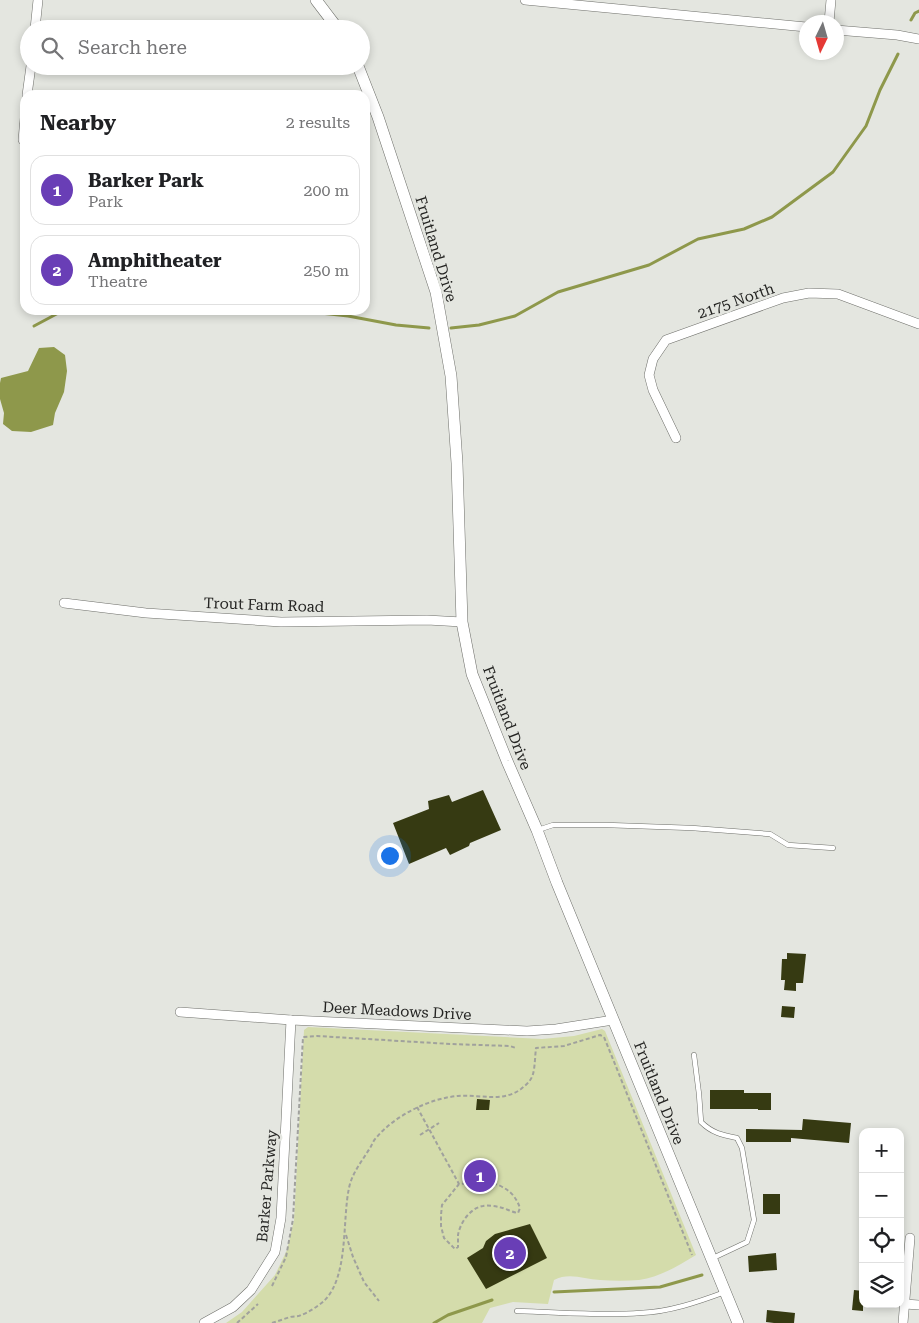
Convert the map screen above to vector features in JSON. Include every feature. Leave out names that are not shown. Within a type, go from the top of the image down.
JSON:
[{"type":"street","points":[[35,20],[38,0]]},
{"type":"street","points":[[316,0],[331,20]]},
{"type":"street","points":[[525,0],[799,26]]},
{"type":"street","points":[[830,15],[832,0]]},
{"type":"street","points":[[844,31],[919,39]]},
{"type":"street","points":[[28,90],[29,75]]},
{"type":"street","name":"Fruitland Drive","points":[[362,75],[367,90]]},
{"type":"street","name":"Fruitland Drive","points":[[370,97],[436,292],[451,376],[457,463],[462,622],[472,674],[537,830],[556,883],[738,1323]]},
{"type":"street","name":"2175 North","points":[[676,438],[653,390],[649,376],[653,359],[666,340],[783,298],[808,293],[838,294],[919,324]]},
{"type":"street","name":"Trout Farm Road","points":[[64,603],[146,613],[281,622],[427,620],[462,622]]},
{"type":"street","name":"Deer Meadows Drive","points":[[180,1012],[291,1020],[527,1030],[556,1029],[613,1020]]},
{"type":"street","name":"Barker Parkway","points":[[204,1323],[234,1307],[251,1290],[275,1252],[281,1218],[291,1020]]},
{"type":"street","points":[[903,1323],[910,1238]]},
{"type":"street","points":[[905,1304],[919,1305]]},
{"type":"lane","points":[[537,830],[553,825],[692,828],[770,834],[788,845],[834,848]]},
{"type":"lane","points":[[694,1055],[701,1122],[709,1130],[737,1138],[742,1148],[754,1220],[746,1242],[711,1259]]},
{"type":"lane","points":[[517,1311],[593,1314],[641,1313],[683,1307],[725,1292]]},
{"type":"path","points":[[272,1286],[286,1257],[293,1219],[303,1037],[318,1036],[516,1048]]},
{"type":"path","points":[[272,1323],[302,1315],[323,1301],[329,1294],[336,1281],[342,1259],[351,1179],[375,1139],[384,1131],[407,1112],[456,1096],[502,1097],[511,1095],[529,1082],[533,1074],[536,1048],[564,1046],[600,1036],[604,1037],[692,1255]]},
{"type":"path","points":[[483,1100],[484,1096]]},
{"type":"path","points":[[418,1108],[459,1184]]},
{"type":"path","points":[[420,1135],[439,1123]]},
{"type":"path","points":[[487,1181],[502,1186],[517,1200],[520,1208],[518,1213],[510,1212],[501,1207],[482,1206],[475,1210],[464,1219],[458,1235],[458,1247],[455,1249],[444,1238],[441,1216],[442,1206],[459,1184],[487,1181]]},
{"type":"path","points":[[345,1233],[356,1266],[364,1282],[379,1301]]},
{"type":"path","points":[[237,1323],[258,1304]]},
{"type":"shaded area","points":[[54,347],[65,355],[67,371],[64,392],[55,413],[53,425],[31,432],[12,431],[3,424],[4,413],[0,399],[1,378],[28,371],[39,348]]},
{"type":"shaded area","points":[[308,1027],[542,1039],[574,1036],[602,1029],[605,1031],[696,1255],[662,1274],[647,1279],[624,1281],[565,1276],[554,1280],[548,1304],[513,1302],[490,1308],[482,1323],[226,1323],[242,1312],[275,1275],[287,1250],[294,1220],[304,1030]]},
{"type":"building","points":[[483,790],[501,830],[470,843],[469,846],[450,855],[446,848],[409,864],[393,823],[429,809],[428,801],[449,795],[452,802]]},
{"type":"building","points":[[787,953],[806,954],[803,983],[796,983],[796,991],[784,990],[785,980],[781,980],[782,959],[787,959]]},
{"type":"building","points":[[782,1006],[795,1007],[794,1018],[781,1017]]},
{"type":"building","points":[[710,1090],[744,1090],[744,1093],[771,1093],[771,1110],[710,1109]]},
{"type":"building","points":[[477,1099],[490,1100],[489,1110],[476,1110]]},
{"type":"building","points":[[803,1119],[851,1123],[849,1143],[791,1138],[791,1142],[746,1142],[746,1129],[802,1130]]},
{"type":"building","points":[[763,1194],[780,1194],[780,1214],[763,1214]]},
{"type":"building","points":[[530,1224],[547,1258],[486,1289],[467,1258],[483,1248],[486,1241],[495,1234]]},
{"type":"building","points":[[776,1253],[777,1270],[749,1272],[748,1256]]},
{"type":"building","points":[[854,1290],[859,1291],[859,1308],[863,1308],[863,1311],[852,1310]]},
{"type":"building","points":[[767,1310],[795,1313],[794,1323],[766,1322]]},
{"type":"waterway","points":[[911,20],[915,13],[919,11]]},
{"type":"waterway","points":[[451,328],[479,325],[515,316],[558,292],[649,265],[698,239],[744,229],[772,217],[833,172],[866,126],[880,90],[898,54]]},
{"type":"waterway","points":[[34,326],[55,315]]},
{"type":"waterway","points":[[339,315],[396,325],[429,328]]},
{"type":"waterway","points":[[554,1292],[660,1287],[702,1275]]},
{"type":"waterway","points":[[434,1323],[448,1315],[492,1300]]},
{"type":"place","name":"Barker Park","points":[[480,1176]]},
{"type":"place","name":"Amphitheater","points":[[510,1253]]}]
